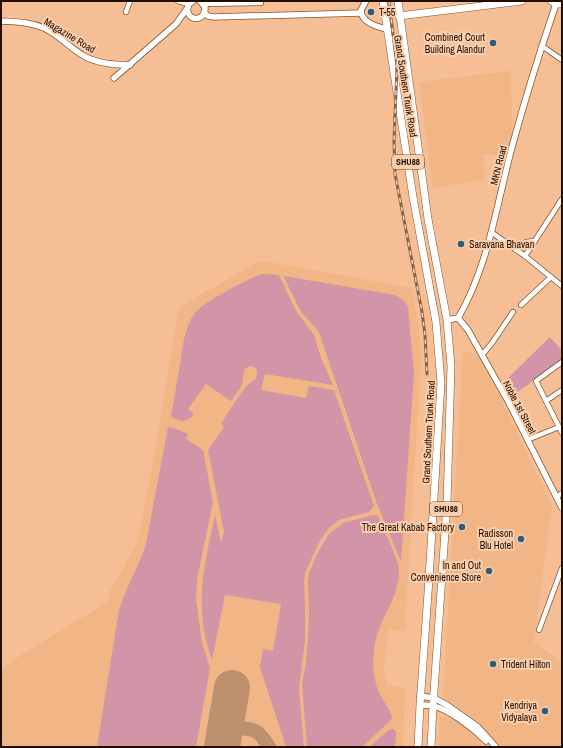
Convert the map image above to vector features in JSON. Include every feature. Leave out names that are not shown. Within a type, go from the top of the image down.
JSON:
[{"type":"main road","name":"Grand Southern Trunk Road","points":[[384,1],[387,30],[413,197],[436,322],[441,383],[429,587],[420,696],[418,747]]},
{"type":"main road","name":"Grand Southern Trunk Road","points":[[398,1],[428,219],[447,320],[451,366],[447,503],[431,747]]},
{"type":"main road","points":[[399,16],[522,1]]},
{"type":"main road","points":[[436,322],[447,320]]},
{"type":"main road","points":[[441,383],[451,382]]},
{"type":"street","points":[[126,12],[130,1]]},
{"type":"street","points":[[178,1],[191,3]]},
{"type":"street","points":[[366,1],[361,13],[363,17],[370,23],[387,30]]},
{"type":"street","points":[[204,13],[205,10],[202,2],[262,3]]},
{"type":"street","points":[[191,3],[188,14],[193,18]]},
{"type":"street","points":[[176,24],[191,3]]},
{"type":"street","name":"MKN Road","points":[[458,318],[474,285],[491,232],[512,146],[556,3]]},
{"type":"street","points":[[204,13],[208,16],[214,17],[361,13]]},
{"type":"street","points":[[114,78],[176,24],[186,18],[198,18],[204,13]]},
{"type":"street","name":"Magazine Road","points":[[1,21],[23,22],[40,26],[87,58],[110,64],[130,65]]},
{"type":"street","points":[[542,46],[562,60]]},
{"type":"street","points":[[525,256],[560,207],[562,199]]},
{"type":"street","points":[[491,232],[525,256],[562,286]]},
{"type":"street","points":[[516,250],[526,242],[535,241]]},
{"type":"street","points":[[521,305],[551,277]]},
{"type":"street","points":[[482,354],[492,343],[513,312]]},
{"type":"street","points":[[447,320],[458,318]]},
{"type":"street","name":"Noble 1st Street","points":[[458,318],[468,330],[509,403],[562,508]]},
{"type":"street","points":[[562,362],[536,381],[546,401],[560,423],[562,433]]},
{"type":"street","points":[[546,401],[562,390]]},
{"type":"street","points":[[527,440],[560,423]]},
{"type":"street","points":[[556,497],[562,493]]},
{"type":"street","points":[[540,630],[562,568]]},
{"type":"street","points":[[420,696],[433,702],[470,726],[492,747]]},
{"type":"street","points":[[420,705],[440,701],[478,726],[496,747]]},
{"type":"shaded area","points":[[511,71],[512,141],[509,155],[483,154],[485,179],[433,188],[419,82]]},
{"type":"shaded area","points":[[257,262],[269,262],[412,288],[419,329],[421,362],[406,606],[406,631],[388,630],[384,669],[387,685],[405,689],[403,747],[1,747],[1,670],[21,655],[107,602],[110,595],[109,593],[138,541],[180,307]]},
{"type":"shaded area","points":[[262,274],[279,275],[296,311],[314,335],[321,358],[333,385],[265,374],[261,390],[306,398],[309,386],[334,390],[374,506],[369,512],[339,520],[329,528],[319,542],[305,573],[305,640],[299,689],[304,747],[286,747],[260,667],[263,649],[273,651],[281,604],[225,595],[212,660],[206,641],[203,623],[202,588],[204,570],[215,515],[221,543],[224,532],[208,450],[224,427],[221,424],[236,400],[247,386],[255,379],[257,370],[251,366],[245,369],[241,386],[231,401],[206,384],[188,409],[194,414],[192,417],[180,421],[171,416],[186,330],[192,318],[201,307],[217,296]]},
{"type":"shaded area","points":[[284,276],[395,295],[404,301],[408,307],[414,374],[401,561],[377,504],[320,335],[302,313]]},
{"type":"shaded area","points":[[550,337],[562,350],[562,360],[512,396],[506,384],[507,379]]},
{"type":"shaded area","points":[[463,350],[480,356],[552,505],[534,642],[562,663],[562,747],[503,747],[443,696]]},
{"type":"shaded area","points":[[168,427],[188,434],[186,439],[203,450],[213,502],[197,579],[196,599],[202,643],[210,668],[196,747],[97,747],[119,610],[146,544]]},
{"type":"shaded area","points":[[373,515],[378,516],[399,566],[399,578],[396,591],[379,628],[373,657],[376,683],[392,717],[391,720],[362,747],[307,747],[302,684],[306,663],[308,637],[309,573],[318,552],[329,534],[343,523]]},
{"type":"shaded area","points":[[440,716],[457,721],[485,745],[485,747],[439,747]]},
{"type":"shaded area","points":[[390,729],[394,729],[396,733],[395,747],[369,747]]},
{"type":"taxiway","points":[[223,741],[226,737],[238,729],[248,729],[259,733],[269,747]]},
{"type":"runway","points":[[222,747],[232,688]]},
{"type":"railway","points":[[389,1],[397,66],[394,141],[395,174],[422,312],[427,374]]},
{"type":"place","name":"T-55","points":[[371,12]]},
{"type":"place","name":"Combined Court Building Alandur","points":[[493,43]]},
{"type":"place","name":"Saravana Bhavan","points":[[461,244]]},
{"type":"place","name":"The Great Kabab Factory","points":[[462,527]]},
{"type":"place","name":"Radisson Blu Hotel","points":[[521,539]]},
{"type":"place","name":"In and Out Convenience Store","points":[[489,571]]},
{"type":"place","name":"Trident Hilton","points":[[493,664]]},
{"type":"place","name":"Kendriya Vidyalaya","points":[[545,711]]}]
